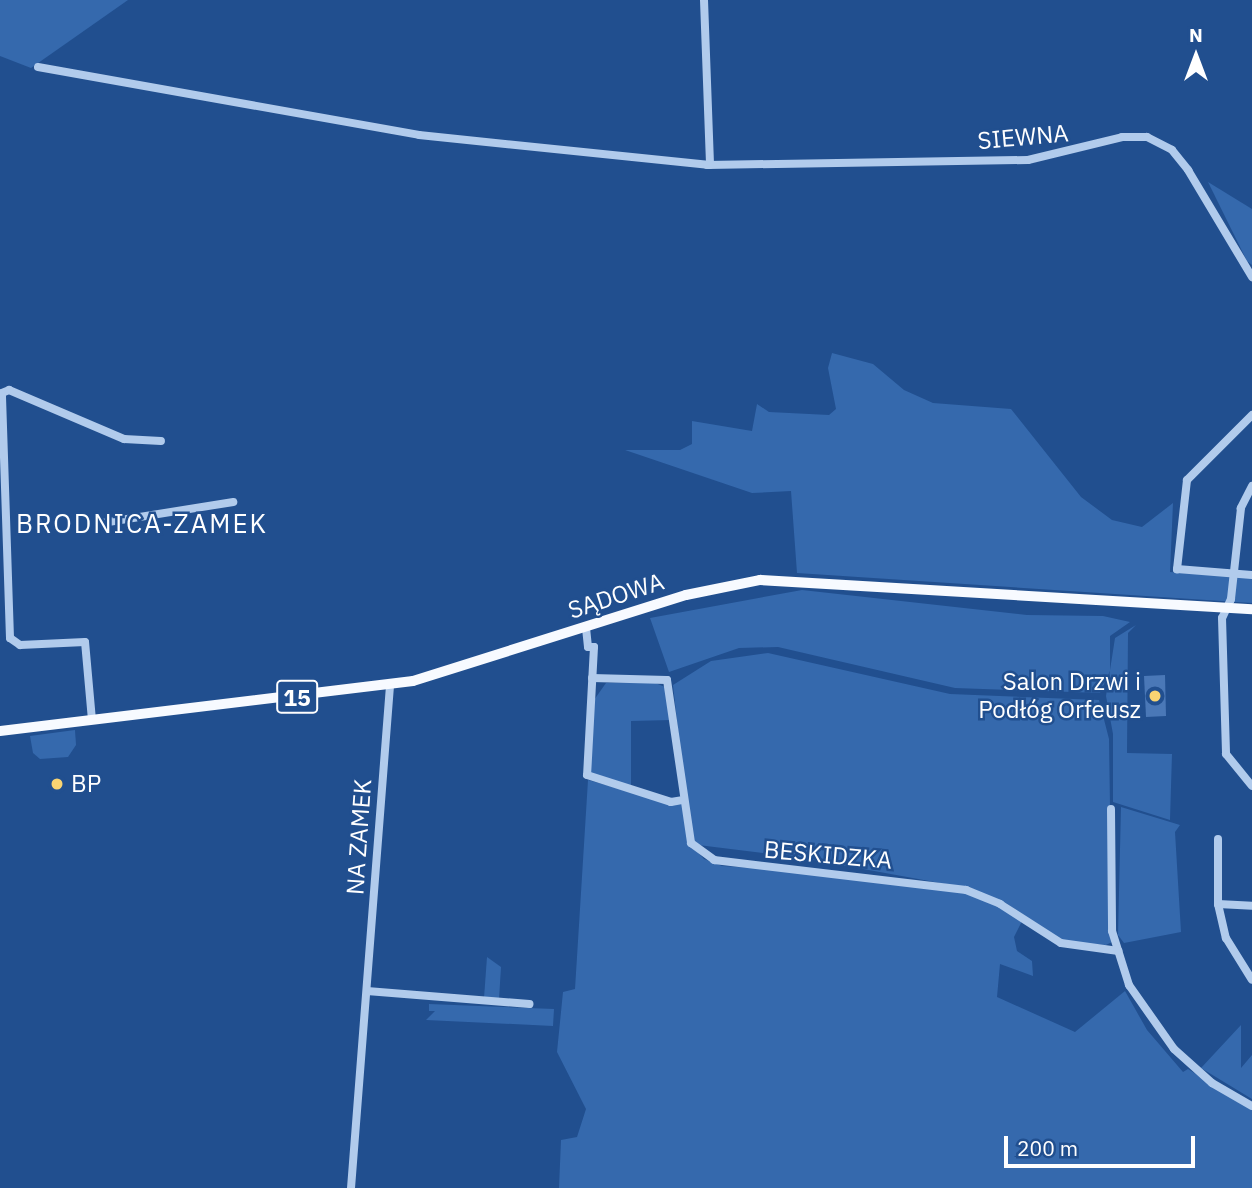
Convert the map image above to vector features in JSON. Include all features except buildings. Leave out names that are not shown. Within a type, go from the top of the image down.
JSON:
[{"type":"main road","name":"SĄDOWA","points":[[0,731],[390,686],[714,587],[782,579],[1252,609]]},
{"type":"street","points":[[705,0],[710,165]]},
{"type":"street","name":"SIEWNA","points":[[38,66],[419,135],[710,165],[763,167],[1028,159],[1122,137],[1147,137],[1172,150],[1188,170],[1252,277]]},
{"type":"street","points":[[92,720],[85,642],[20,645],[10,638],[2,393],[9,390],[124,439],[162,441]]},
{"type":"street","points":[[1252,415],[1187,480],[1177,569],[1252,575]]},
{"type":"street","points":[[1252,486],[1241,508],[1234,573],[1222,618],[1226,754],[1252,786]]},
{"type":"street","points":[[102,523],[233,502]]},
{"type":"street","points":[[586,628],[588,647],[594,647],[587,775],[671,802],[682,800]]},
{"type":"street","name":"BESKIDZKA","points":[[592,678],[667,680],[682,800],[691,843],[722,864],[855,873],[966,890],[1000,904],[1061,943],[1118,951]]},
{"type":"street","name":"NA ZAMEK","points":[[351,1188],[390,686]]},
{"type":"street","points":[[1111,809],[1112,931],[1129,985],[1154,1027],[1199,1073],[1252,1106]]},
{"type":"street","points":[[1218,839],[1218,904],[1226,938],[1252,980]]},
{"type":"street","points":[[1218,904],[1252,906]]},
{"type":"street","points":[[367,990],[529,1004]]},
{"type":"shaded area","points":[[0,0],[128,0],[31,68],[0,56]]},
{"type":"shaded area","points":[[1208,182],[1252,209],[1252,265],[1247,261]]},
{"type":"shaded area","points":[[832,353],[873,364],[904,390],[933,403],[1011,409],[1081,497],[1112,520],[1142,527],[1173,503],[1170,572],[1252,578],[1252,603],[797,573],[791,491],[752,493],[625,450],[680,450],[692,444],[692,421],[752,431],[757,404],[769,412],[829,415],[836,409],[828,368]]},
{"type":"shaded area","points":[[802,590],[1027,615],[1103,616],[1130,622],[1110,636],[1110,671],[1100,693],[955,688],[778,647],[739,648],[669,672],[650,618]]},
{"type":"shaded area","points":[[1136,625],[1128,633],[1127,753],[1172,754],[1170,820],[1113,802],[1113,734],[1106,696],[1115,638]]},
{"type":"shaded area","points":[[768,653],[950,694],[1099,700],[1109,739],[1112,942],[1106,945],[1066,943],[1006,903],[951,885],[781,854],[773,845],[763,853],[690,844],[704,859],[722,866],[817,872],[964,892],[1008,911],[1022,921],[1014,937],[1017,951],[1032,961],[1033,976],[1000,964],[997,997],[1075,1032],[1125,991],[1147,1030],[1183,1072],[1188,1069],[1252,1109],[1252,1188],[559,1188],[561,1140],[577,1137],[586,1109],[557,1052],[563,992],[575,989],[588,780],[674,804],[686,801],[673,685],[711,661]]},
{"type":"shaded area","points":[[653,682],[665,687],[671,720],[631,721],[631,788],[590,775],[594,700],[606,683]]},
{"type":"shaded area","points":[[75,730],[76,745],[68,757],[40,759],[33,753],[30,736]]},
{"type":"shaded area","points":[[1121,807],[1180,825],[1175,832],[1181,932],[1124,943],[1118,935]]},
{"type":"shaded area","points":[[487,957],[501,967],[499,999],[484,998]]},
{"type":"shaded area","points":[[429,1004],[554,1009],[553,1026],[426,1020],[435,1011],[429,1011]]},
{"type":"shaded area","points":[[1241,1025],[1241,1068],[1252,1055],[1252,1099],[1201,1068]]},
{"type":"place","name":"Salon Drzwi i Podłóg Orfeusz","points":[[1155,696]]},
{"type":"place","name":"BP","points":[[57,784]]},
{"type":"district","name":"BRODNICA-ZAMEK","points":[[142,524]]}]
